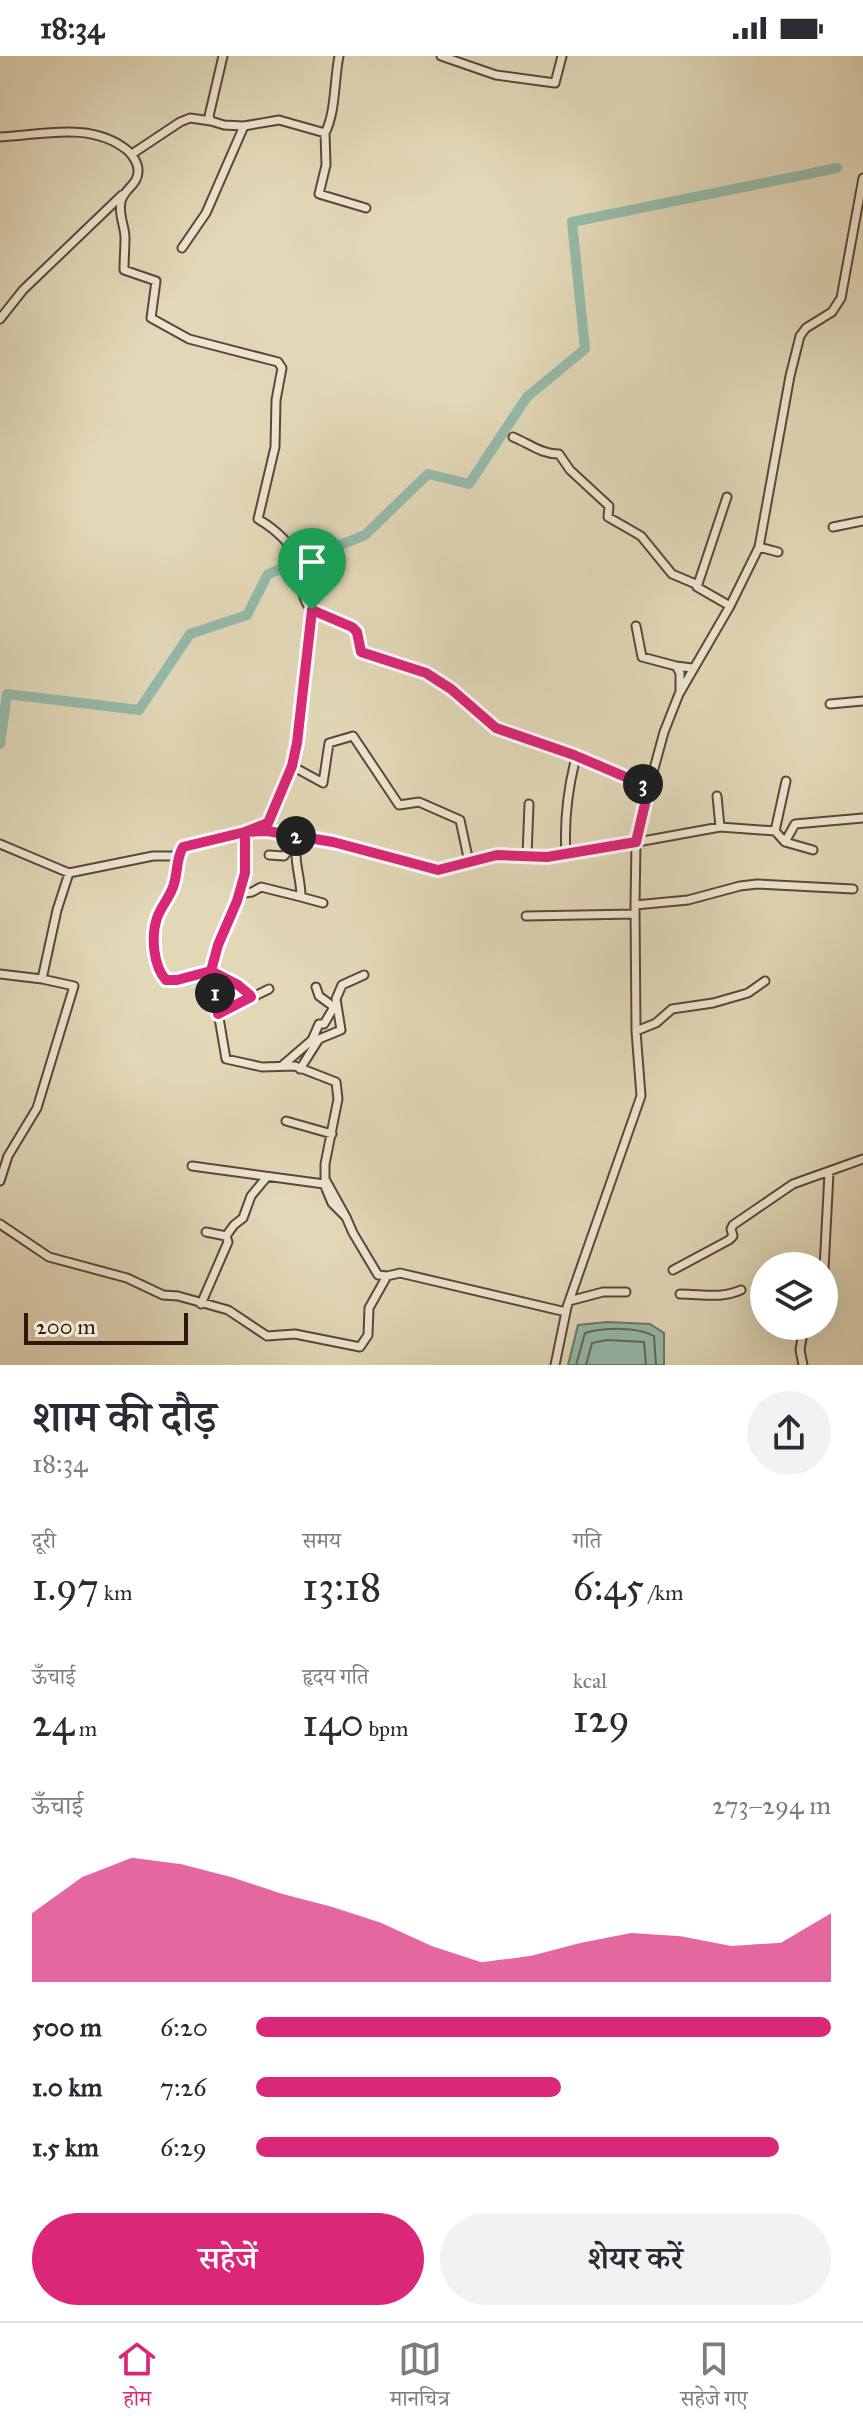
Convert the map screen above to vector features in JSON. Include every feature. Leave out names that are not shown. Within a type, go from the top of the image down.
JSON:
[{"type":"street","points":[[211,121],[209,116],[223,56]]},
{"type":"street","points":[[339,56],[333,82],[332,114],[325,133],[326,165],[319,194],[366,208]]},
{"type":"street","points":[[441,56],[496,75],[555,83],[562,56]]},
{"type":"street","points":[[132,154],[190,118],[244,126],[279,120],[325,133]]},
{"type":"street","points":[[182,248],[206,213],[244,126]]},
{"type":"street","points":[[0,137],[84,132],[107,138],[132,154],[139,169],[135,184],[23,290],[0,319]]},
{"type":"street","points":[[555,1365],[569,1301],[639,1107],[642,1086],[636,1031],[636,842],[649,787],[664,732],[692,668],[730,606],[759,547],[800,336],[806,328],[832,312],[841,298],[863,178]]},
{"type":"street","points":[[122,195],[124,270],[156,281],[151,318],[189,339],[266,357],[278,362],[282,368],[276,400],[275,447],[258,519],[282,536],[300,566],[304,598],[312,610],[352,627],[357,632],[361,652],[426,673],[451,689],[496,728],[649,787]]},
{"type":"street","points":[[513,437],[545,454],[559,454],[570,470],[609,506],[608,517],[641,536],[672,574],[698,585],[730,606]]},
{"type":"street","points":[[698,585],[727,497]]},
{"type":"street","points":[[833,527],[863,521]]},
{"type":"street","points":[[759,547],[778,552]]},
{"type":"street","points":[[249,998],[238,985],[211,971],[166,980],[160,973],[154,948],[157,919],[172,890],[178,872],[177,856],[183,847],[245,832],[268,823],[292,766],[297,743],[312,610]]},
{"type":"street","points":[[636,626],[642,657],[692,668]]},
{"type":"street","points":[[676,666],[680,673],[681,692]]},
{"type":"street","points":[[830,704],[863,701]]},
{"type":"street","points":[[292,766],[323,783],[329,743],[353,736],[399,805],[419,802],[460,820],[469,862]]},
{"type":"street","points":[[566,855],[570,778],[576,757]]},
{"type":"street","points":[[775,831],[786,781]]},
{"type":"street","points":[[717,796],[720,827]]},
{"type":"street","points":[[527,856],[529,804]]},
{"type":"street","points":[[785,842],[795,824],[863,818]]},
{"type":"street","points":[[245,832],[267,831],[333,842],[438,870],[497,855],[566,855],[720,827],[775,831],[785,842],[813,850]]},
{"type":"street","points":[[245,832],[245,873],[211,971],[226,1059],[262,1067],[283,1065],[336,1082],[338,1099],[325,1164],[325,1179],[378,1275],[400,1273],[566,1312]]},
{"type":"street","points":[[301,897],[301,877],[295,865],[296,849],[302,837]]},
{"type":"street","points":[[0,844],[69,873],[153,856],[177,856]]},
{"type":"street","points":[[269,855],[284,856],[296,849]]},
{"type":"street","points":[[42,979],[57,910],[69,873]]},
{"type":"street","points":[[245,873],[254,873]]},
{"type":"street","points":[[526,916],[635,910],[757,884],[853,889]]},
{"type":"street","points":[[238,894],[261,887],[323,903]]},
{"type":"street","points":[[0,974],[74,986],[37,1108],[8,1156],[0,1181]]},
{"type":"street","points":[[300,1069],[319,1039],[341,1030],[336,999],[342,985],[364,975]]},
{"type":"street","points":[[636,1031],[656,1023],[672,1009],[713,1003],[748,993],[765,981]]},
{"type":"street","points":[[283,1065],[305,1048],[319,1024],[324,1024],[334,1007],[319,996],[316,987]]},
{"type":"street","points":[[214,988],[249,998]]},
{"type":"street","points":[[218,1014],[269,989]]},
{"type":"street","points":[[286,1121],[332,1134]]},
{"type":"street","points":[[673,1270],[729,1240],[733,1236],[733,1225],[793,1184],[863,1159]]},
{"type":"street","points":[[192,1166],[324,1184],[332,1203],[346,1217]]},
{"type":"street","points":[[825,1252],[829,1173]]},
{"type":"street","points":[[226,1236],[243,1218],[251,1196],[266,1178]]},
{"type":"street","points":[[0,1224],[49,1257],[127,1278],[163,1295],[228,1310],[267,1336],[295,1334],[360,1347],[368,1335],[369,1308],[387,1276]]},
{"type":"street","points":[[206,1232],[226,1236]]},
{"type":"street","points":[[201,1304],[228,1242],[226,1236]]},
{"type":"street","points":[[680,1294],[724,1297],[741,1290]]},
{"type":"street","points":[[569,1301],[603,1292],[626,1292]]},
{"type":"street","points":[[802,1340],[803,1365]]},
{"type":"water","points":[[607,1322],[650,1324],[664,1333],[664,1365],[568,1365],[578,1325]]},
{"type":"waterway","points":[[0,744],[7,694],[139,710],[190,634],[247,615],[268,574],[365,535],[428,474],[469,484],[527,397],[585,349],[572,222],[837,168]]},
{"type":"route","points":[[312,610],[292,766],[268,823],[245,832],[245,873],[211,971],[218,1014],[250,995],[211,971],[166,980],[160,973],[154,948],[157,919],[172,890],[178,872],[177,856],[183,847],[245,832],[267,831],[333,842],[438,870],[497,855],[566,855],[636,842],[649,787],[574,755],[496,728],[451,689],[426,673],[361,652],[357,632],[352,627],[312,610]]}]
